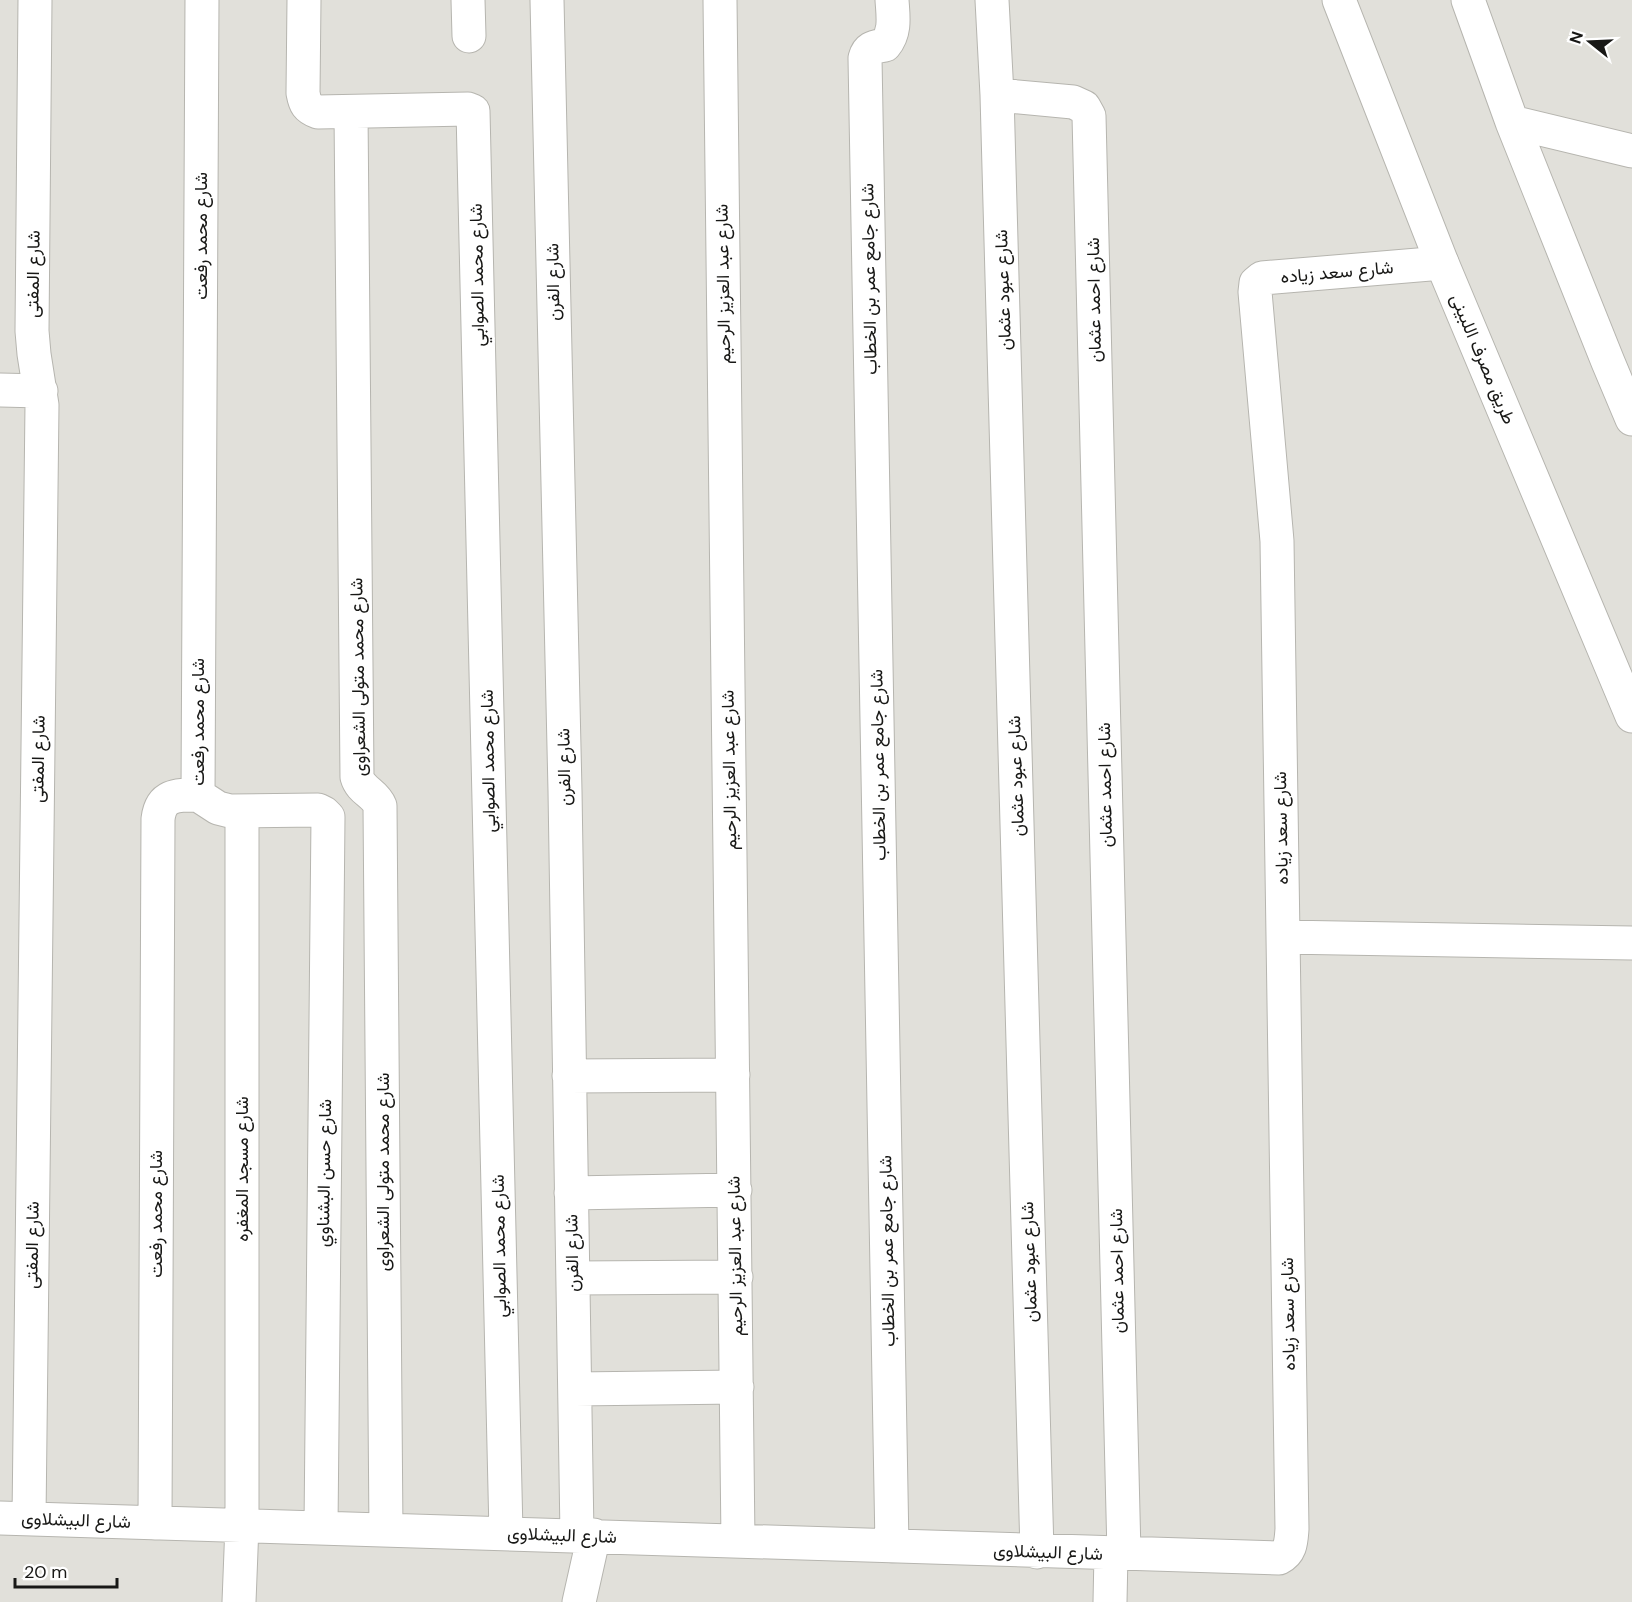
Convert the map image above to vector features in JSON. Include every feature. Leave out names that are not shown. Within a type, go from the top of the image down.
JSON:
[{"type":"street","name":"شارع المفتى","points":[[15,1518],[42,405],[32,331],[35,0]]},
{"type":"street","name":"شارع محمد رفعت","points":[[155,1523],[158,819],[159,810],[171,797],[198,795],[202,0]]},
{"type":"street","points":[[304,0],[303,93],[305,103],[310,109],[318,112],[351,112]]},
{"type":"street","points":[[468,0],[469,36]]},
{"type":"street","name":"شارع الفرن","points":[[547,0],[565,791],[575,1389],[585,1535],[579,1602]]},
{"type":"street","name":"شارع عبد العزيز الرحيم","points":[[720,0],[738,1541]]},
{"type":"street","name":"شارع جامع عمر بن الخطاب","points":[[892,0],[891,38],[885,45],[872,47],[867,52],[866,58],[892,1546]]},
{"type":"street","name":"شارع عبود عثمان","points":[[992,0],[997,95],[1037,1552]]},
{"type":"street","name":"طريق مصرف اللبينى","points":[[1339,0],[1442,263],[1632,716]]},
{"type":"street","points":[[1468,0],[1512,122],[1620,364],[1632,419]]},
{"type":"street","name":"شارع احمد عثمان","points":[[997,95],[1073,102],[1084,107],[1089,116],[1118,1554],[1110,1602]]},
{"type":"street","name":"شارع محمد الصوابي","points":[[351,112],[468,109],[473,111],[474,116],[506,1533]]},
{"type":"street","name":"شارع محمد متولى الشعراوى","points":[[351,112],[357,777],[363,789],[377,798],[380,806],[386,1530]]},
{"type":"street","points":[[1512,122],[1632,151]]},
{"type":"street","name":"شارع سعد زياده","points":[[1279,1558],[1286,1554],[1291,1545],[1292,1529],[1277,541],[1256,283],[1262,278],[1442,263]]},
{"type":"street","points":[[0,390],[40,391]]},
{"type":"street","points":[[198,795],[218,808],[230,812],[242,812]]},
{"type":"street","name":"شارع حسن البشناوي","points":[[242,812],[318,810],[328,818],[321,1528]]},
{"type":"street","name":"شارع مسجد المغفره","points":[[239,1602],[242,1525],[242,812]]},
{"type":"street","points":[[1283,937],[1632,943]]},
{"type":"street","points":[[569,1076],[733,1075]]},
{"type":"street","points":[[571,1193],[735,1190]]},
{"type":"street","points":[[573,1278],[735,1276]]},
{"type":"street","points":[[575,1389],[737,1387]]},
{"type":"street","name":"شارع البيشلاوى","points":[[15,1518],[1279,1558]]}]
